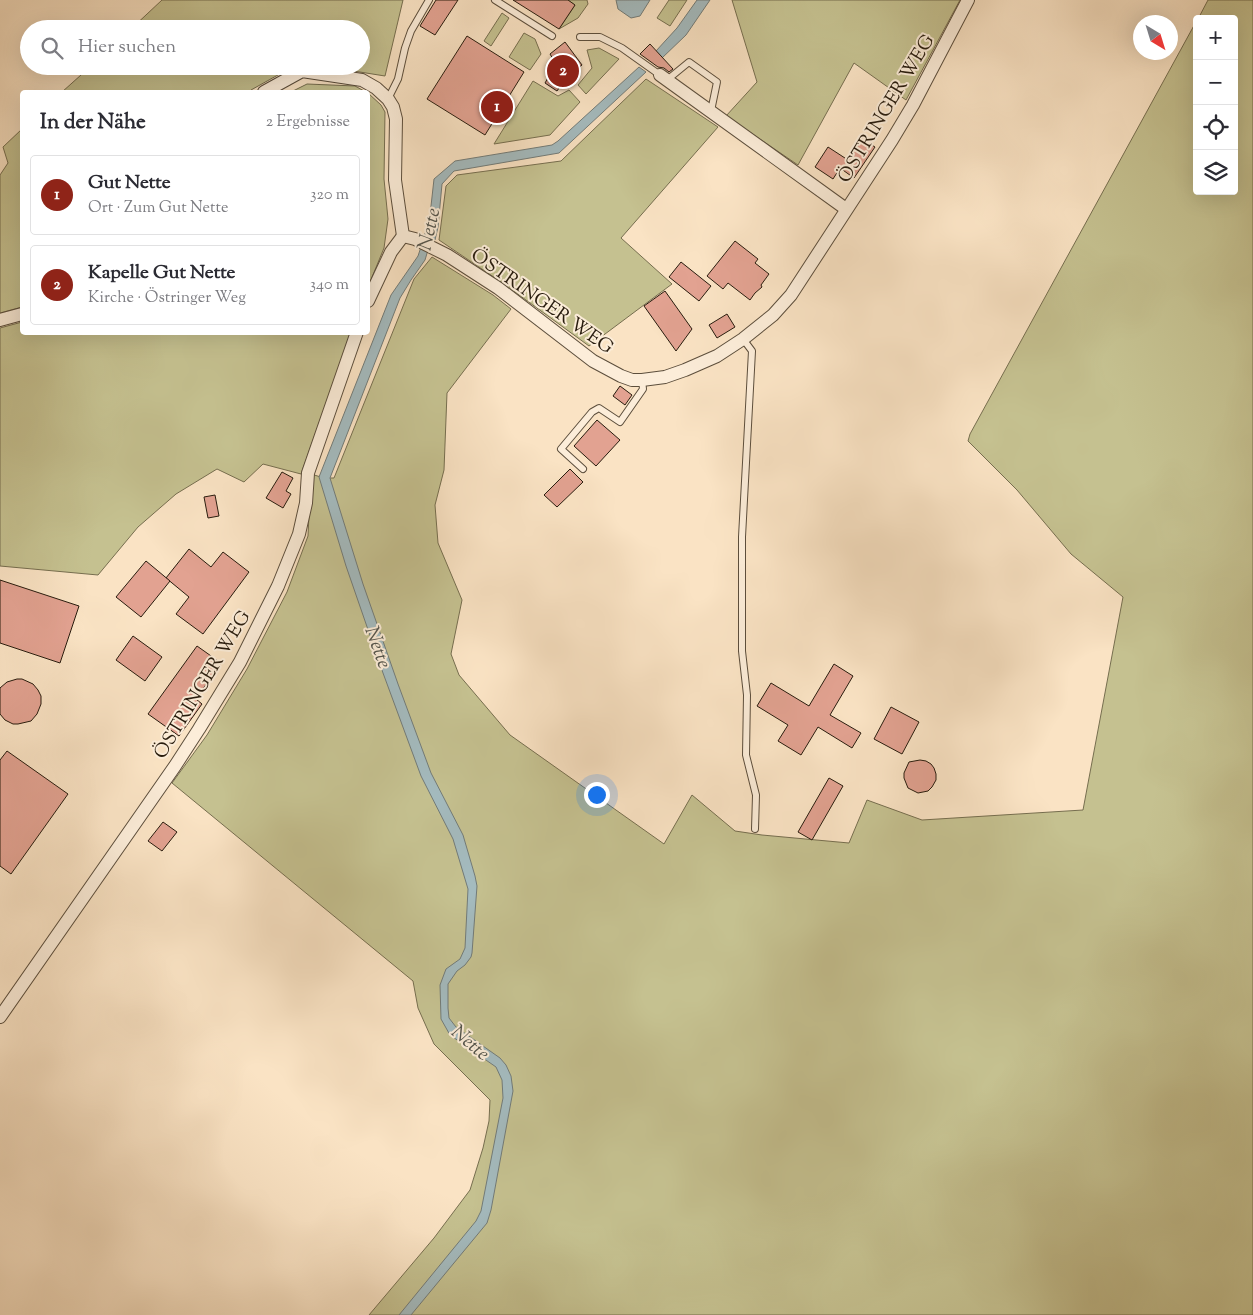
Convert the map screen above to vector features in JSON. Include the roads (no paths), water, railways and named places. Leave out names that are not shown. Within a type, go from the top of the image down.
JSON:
[{"type":"street","name":"ÖSTRINGER WEG","points":[[409,238],[447,255],[498,288],[593,361],[621,376],[632,380],[642,380],[664,377],[685,370],[717,356],[743,339],[774,315],[791,295],[913,105],[968,0]]},
{"type":"street","points":[[268,90],[295,75]]},
{"type":"street","points":[[329,75],[362,80],[376,88],[388,99],[393,107],[396,118],[395,180],[409,238],[391,252],[370,297]]},
{"type":"street","name":"ÖSTRINGER WEG","points":[[664,77],[846,209]]},
{"type":"street","points":[[0,320],[20,315]]},
{"type":"street","name":"ÖSTRINGER WEG","points":[[0,1017],[175,766],[240,662],[278,586],[299,534],[306,503],[308,473],[355,335]]},
{"type":"lane","points":[[388,99],[398,79],[411,31],[429,0]]},
{"type":"lane","points":[[495,0],[552,36]]},
{"type":"lane","name":"ÖSTRINGER WEG","points":[[580,36],[600,36],[664,77]]},
{"type":"lane","points":[[664,77],[689,62],[717,82],[711,112]]},
{"type":"lane","points":[[743,339],[752,351],[742,537],[742,651],[747,695],[746,755],[756,796],[755,829]]},
{"type":"lane","points":[[583,469],[562,449],[592,412],[599,408],[620,422],[643,389],[642,380]]},
{"type":"water","points":[[616,0],[650,0],[640,16],[631,18],[618,9]]},
{"type":"water","points":[[697,0],[710,0],[686,35],[662,58],[656,51],[677,28]]},
{"type":"water","name":"Nette","points":[[639,67],[646,72],[559,153],[454,171],[442,184],[435,240],[424,236],[429,224],[434,179],[455,161],[552,145]]},
{"type":"water","name":"Nette","points":[[421,247],[428,250],[425,260],[400,298],[330,478],[363,584],[398,684],[431,773],[463,835],[475,876],[477,886],[472,953],[465,965],[457,971],[448,984],[449,1018],[456,1027],[500,1058],[511,1076],[513,1091],[487,1223],[411,1315],[399,1315],[476,1221],[481,1211],[503,1098],[502,1080],[496,1067],[450,1035],[441,1019],[440,985],[446,969],[460,959],[465,948],[468,889],[453,839],[421,776],[383,673],[346,566],[319,477],[391,295],[418,256]]},
{"type":"place","name":"Kapelle Gut Nette","points":[[563,71]]},
{"type":"place","name":"Gut Nette","points":[[497,107]]}]
